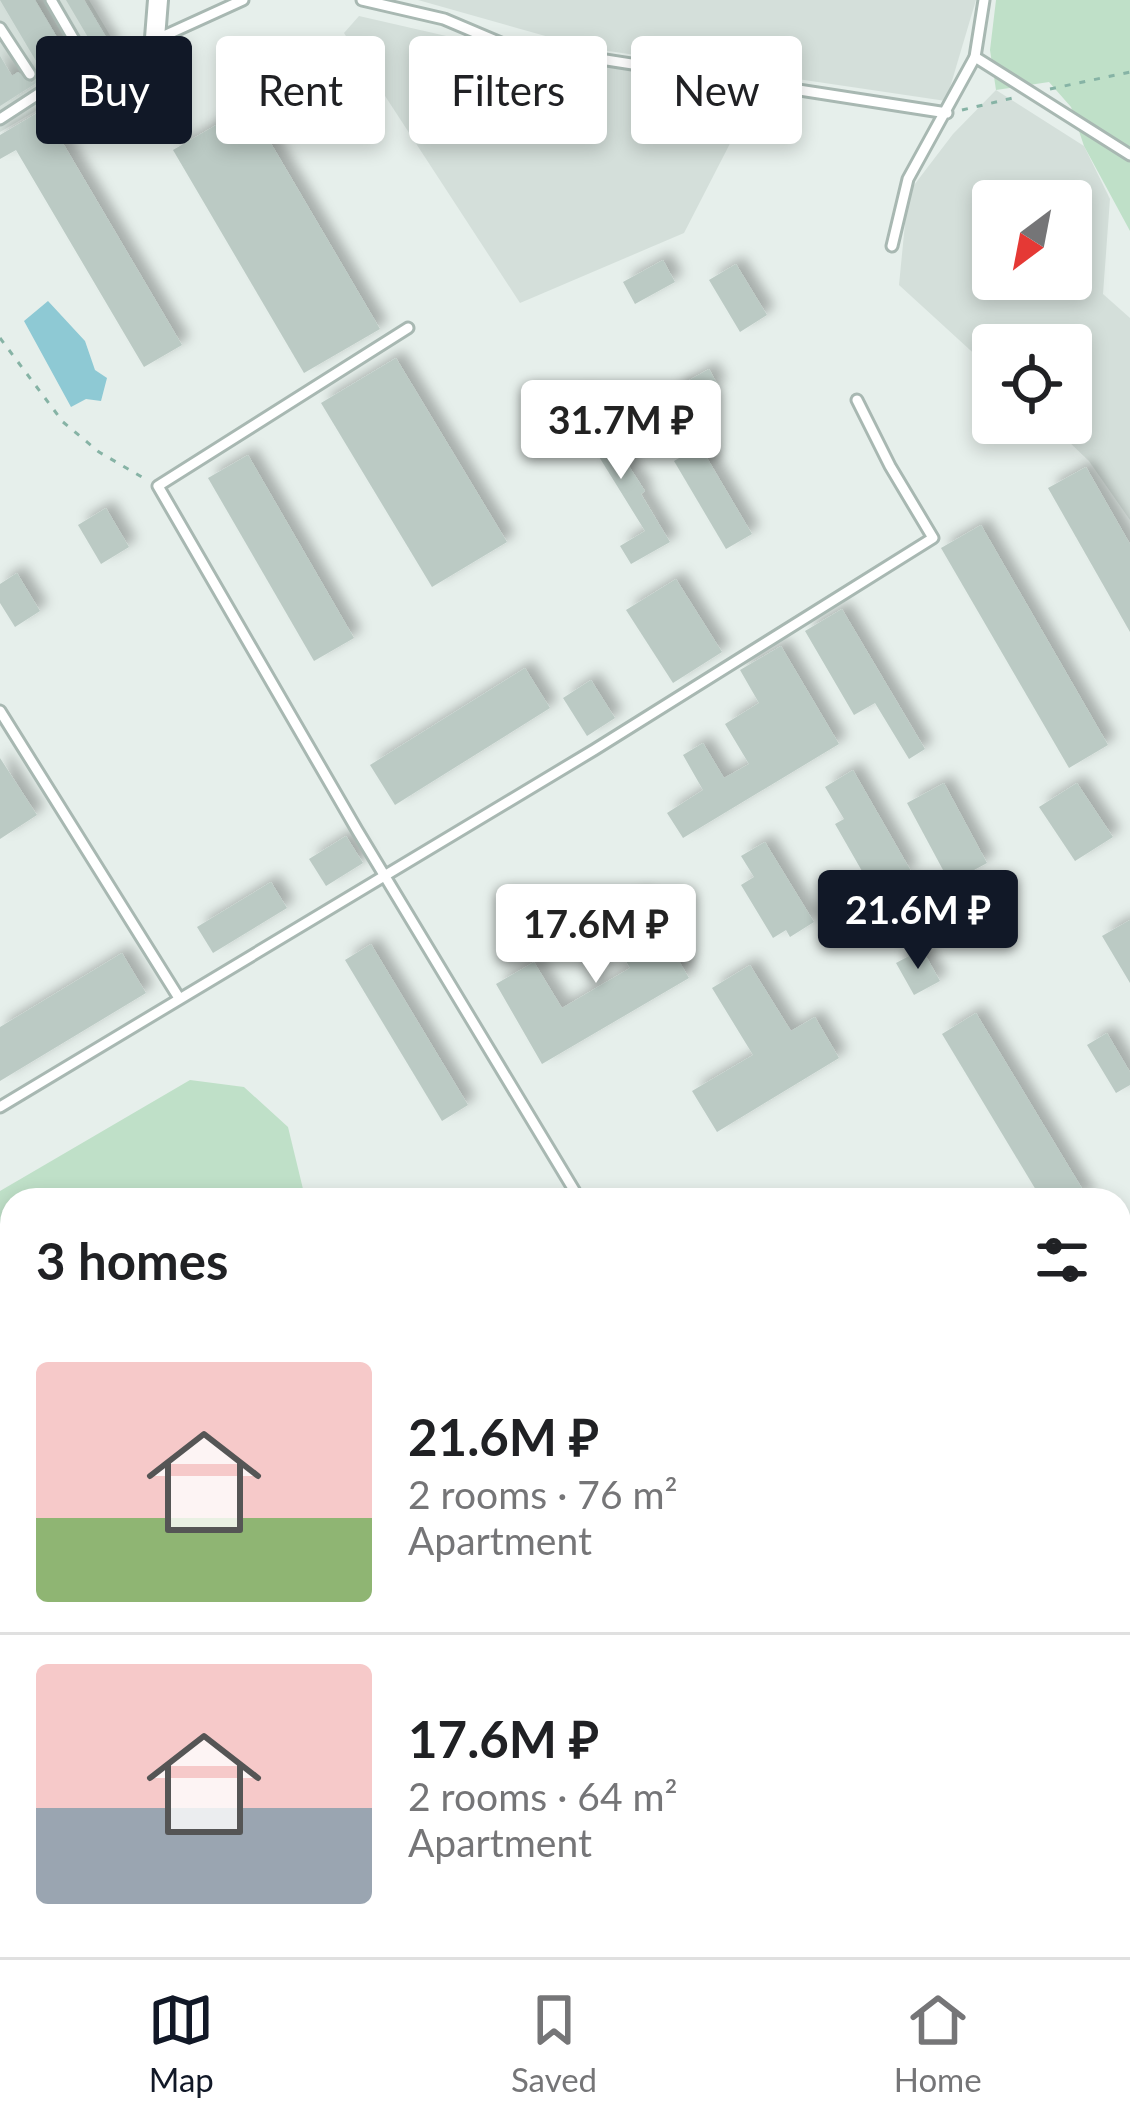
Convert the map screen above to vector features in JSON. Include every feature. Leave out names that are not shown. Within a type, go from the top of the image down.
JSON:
[{"type":"street","points":[[155,36],[158,0]]},
{"type":"lane","points":[[51,0],[72,36]]},
{"type":"lane","points":[[160,36],[243,0]]},
{"type":"lane","points":[[362,0],[444,19],[503,44],[947,113]]},
{"type":"lane","points":[[892,247],[908,179],[975,57],[984,0]]},
{"type":"lane","points":[[0,28],[31,74]]},
{"type":"lane","points":[[975,57],[1130,155]]},
{"type":"lane","points":[[0,118],[36,96]]},
{"type":"lane","points":[[408,328],[158,486],[573,1188]]},
{"type":"lane","points":[[0,1107],[933,538],[857,400]]},
{"type":"lane","points":[[0,711],[179,998]]},
{"type":"path","points":[[0,338],[62,422],[99,452],[158,486]]},
{"type":"shaded area","points":[[0,0],[89,0],[110,36],[36,36],[36,111],[0,132]]},
{"type":"shaded area","points":[[418,0],[976,0],[946,101],[802,80],[802,36],[631,36],[631,54],[607,51],[607,36],[546,36]]},
{"type":"shaded area","points":[[359,16],[446,36],[409,36],[409,133],[385,96],[385,36],[344,33]]},
{"type":"shaded area","points":[[607,65],[631,69],[631,144],[730,144],[684,233],[520,303],[416,144],[607,144]]},
{"type":"shaded area","points":[[996,90],[1084,146],[1110,199],[1103,294],[1130,318],[1130,520],[1089,461],[1071,444],[1092,444],[1092,324],[972,324],[972,352],[899,285],[908,193],[953,134]]},
{"type":"green space","points":[[996,0],[1130,0],[1130,231],[1084,146],[1071,107],[1049,82],[996,90],[990,50]]},
{"type":"green space","points":[[190,1080],[244,1087],[288,1127],[303,1188],[5,1188]]},
{"type":"water","points":[[48,301],[85,341],[95,370],[107,378],[101,401],[86,399],[71,407],[24,321]]},
{"type":"building","points":[[0,0],[35,0],[56,36],[36,36],[36,61]]},
{"type":"building","points":[[66,0],[84,0],[105,36],[87,36]]},
{"type":"building","points":[[0,56],[12,76],[18,72],[32,83],[36,78],[36,83],[0,106]]},
{"type":"building","points":[[36,114],[36,144],[63,144],[182,345],[144,367],[16,150],[0,159],[0,135]]},
{"type":"building","points":[[216,125],[216,144],[271,144],[380,329],[304,373],[173,150],[192,144],[192,139]]},
{"type":"building","points":[[663,260],[675,282],[635,304],[623,282]]},
{"type":"building","points":[[736,264],[767,315],[740,332],[709,280]]},
{"type":"building","points":[[396,358],[507,542],[432,587],[321,403]]},
{"type":"building","points":[[709,369],[719,387],[683,406],[673,389]]},
{"type":"building","points":[[583,395],[645,491],[641,494],[670,542],[631,564],[620,546],[645,531],[567,405]]},
{"type":"building","points":[[700,446],[752,534],[726,549],[674,461]]},
{"type":"building","points":[[248,455],[354,638],[314,661],[208,478]]},
{"type":"building","points":[[1086,467],[1130,544],[1130,632],[1048,488]]},
{"type":"building","points":[[106,508],[129,547],[101,564],[78,525]]},
{"type":"building","points":[[981,525],[1108,745],[1069,768],[941,548]]},
{"type":"building","points":[[17,573],[40,611],[15,627],[0,603],[0,584]]},
{"type":"building","points":[[676,579],[722,652],[673,683],[626,610]]},
{"type":"building","points":[[842,609],[925,749],[909,759],[875,703],[854,715],[805,631]]},
{"type":"building","points":[[781,646],[839,744],[683,838],[667,813],[703,790],[683,755],[703,743],[724,778],[749,764],[725,724],[759,703],[740,670]]},
{"type":"building","points":[[525,668],[550,708],[395,805],[370,765]]},
{"type":"building","points":[[591,680],[615,718],[587,736],[563,698]]},
{"type":"building","points":[[0,758],[37,815],[0,839]]},
{"type":"building","points":[[853,770],[911,871],[874,892],[835,824],[844,819],[825,787]]},
{"type":"building","points":[[944,783],[987,863],[950,883],[907,803]]},
{"type":"building","points":[[1077,783],[1113,837],[1075,861],[1039,807]]},
{"type":"building","points":[[346,836],[363,863],[326,886],[309,859]]},
{"type":"building","points":[[765,842],[814,922],[790,937],[786,930],[773,938],[741,885],[754,877],[741,856]]},
{"type":"building","points":[[271,882],[287,908],[213,953],[197,927]]},
{"type":"building","points":[[641,896],[689,978],[542,1064],[496,984],[534,962],[562,1008],[630,968],[602,919]]},
{"type":"building","points":[[1130,920],[1130,983],[1102,936]]},
{"type":"building","points":[[371,944],[468,1105],[442,1121],[345,960]]},
{"type":"building","points":[[922,949],[940,981],[914,995],[896,963]]},
{"type":"building","points":[[122,953],[146,993],[0,1081],[0,1027]]},
{"type":"building","points":[[750,965],[791,1031],[815,1017],[839,1058],[717,1132],[692,1091],[753,1055],[712,988]]},
{"type":"building","points":[[976,1013],[1082,1188],[1035,1188],[942,1034]]},
{"type":"building","points":[[1107,1033],[1130,1072],[1130,1085],[1116,1093],[1087,1045]]}]
